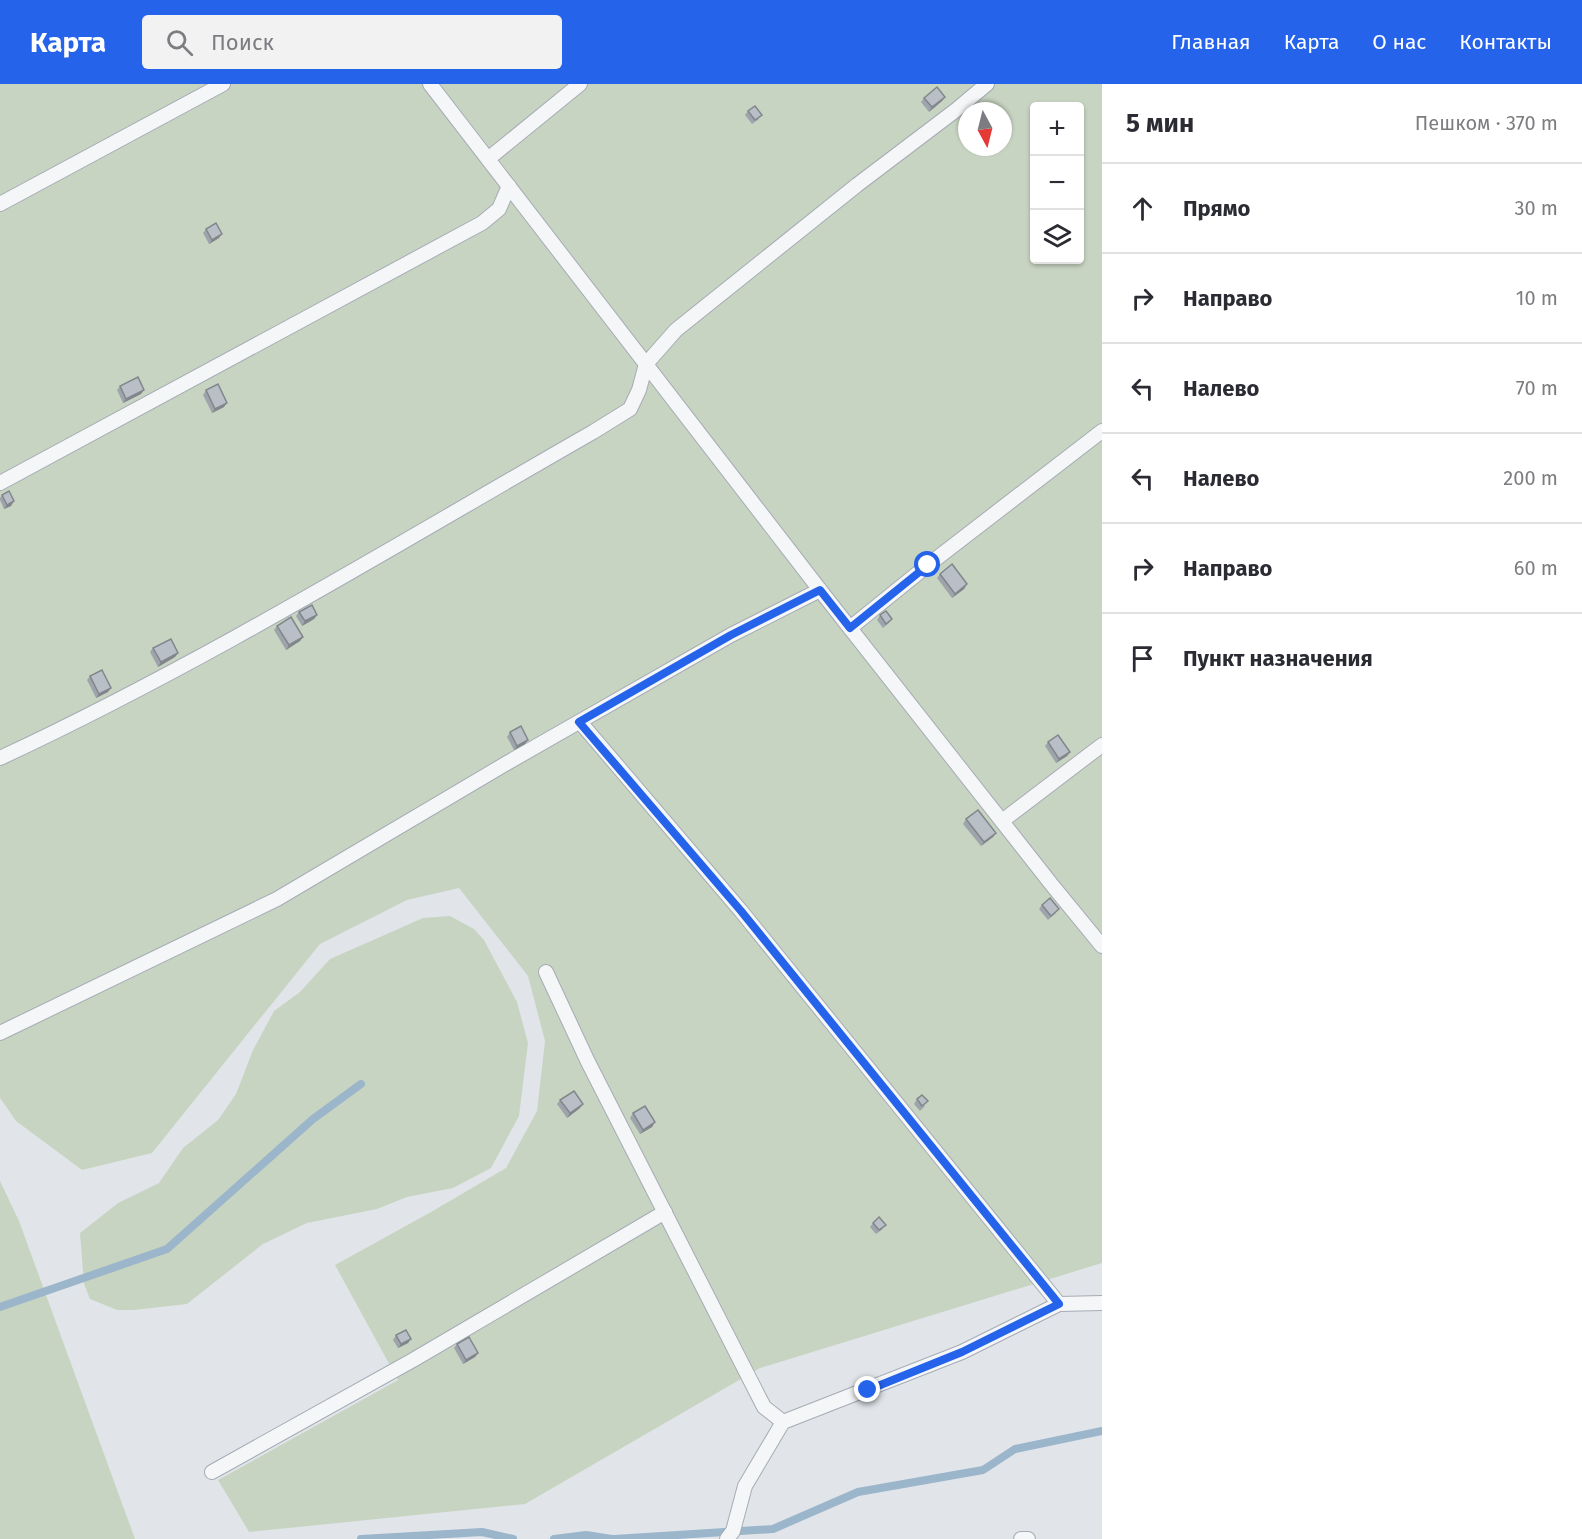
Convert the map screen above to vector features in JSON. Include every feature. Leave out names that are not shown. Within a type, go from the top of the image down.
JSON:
[{"type":"lane","points":[[0,204],[223,84]]},
{"type":"lane","points":[[430,84],[820,590],[1102,946]]},
{"type":"lane","points":[[488,159],[580,84]]},
{"type":"lane","points":[[0,758],[89,716],[228,641],[630,409],[639,390],[646,363],[676,330],[987,84]]},
{"type":"lane","points":[[0,483],[482,223],[499,209],[509,186]]},
{"type":"lane","points":[[850,628],[928,565],[1102,432]]},
{"type":"lane","points":[[0,1033],[278,899],[731,635],[820,590]]},
{"type":"lane","points":[[579,722],[741,911],[1059,1304]]},
{"type":"lane","points":[[1002,821],[1102,745]]},
{"type":"lane","points":[[546,972],[588,1062],[764,1407],[783,1422]]},
{"type":"lane","points":[[212,1472],[413,1360],[665,1212]]},
{"type":"lane","points":[[727,1539],[733,1532],[745,1486],[783,1422],[962,1352],[1059,1304],[1102,1303]]},
{"type":"lane","points":[[1021,1539],[1029,1539]]},
{"type":"green space","points":[[0,84],[1102,84],[1102,1263],[760,1368],[525,1504],[249,1532],[218,1480],[398,1380],[335,1265],[506,1168],[537,1111],[545,1041],[528,976],[459,888],[407,900],[320,944],[152,1153],[82,1170],[16,1121],[0,1098]]},
{"type":"green space","points":[[450,916],[474,929],[484,940],[517,1002],[528,1043],[519,1116],[491,1168],[453,1188],[407,1197],[377,1209],[307,1223],[263,1244],[187,1304],[117,1310],[90,1299],[84,1284],[80,1233],[118,1203],[159,1183],[183,1148],[218,1120],[236,1094],[253,1050],[274,1011],[300,992],[330,959],[423,918]]},
{"type":"green space","points":[[0,1181],[19,1221],[135,1539],[0,1539]]},
{"type":"building","points":[[937,87],[945,97],[932,107],[924,98]]},
{"type":"building","points":[[755,106],[762,115],[755,120],[748,111]]},
{"type":"building","points":[[216,223],[222,234],[212,240],[206,229]]},
{"type":"building","points":[[138,377],[144,390],[126,399],[120,386]]},
{"type":"building","points":[[218,384],[227,403],[215,409],[206,390]]},
{"type":"building","points":[[9,491],[14,501],[7,505],[2,495]]},
{"type":"building","points":[[952,564],[967,584],[955,594],[940,574]]},
{"type":"building","points":[[312,605],[317,615],[305,621],[299,612]]},
{"type":"building","points":[[886,611],[892,619],[886,624],[880,615]]},
{"type":"building","points":[[291,617],[303,637],[289,645],[277,626]]},
{"type":"building","points":[[171,639],[178,653],[161,662],[153,648]]},
{"type":"building","points":[[102,670],[111,688],[99,694],[90,676]]},
{"type":"building","points":[[521,726],[528,740],[517,746],[510,732]]},
{"type":"building","points":[[1058,735],[1070,752],[1059,759],[1048,742]]},
{"type":"building","points":[[978,810],[996,833],[984,842],[966,819]]},
{"type":"building","points":[[1050,898],[1059,909],[1051,916],[1042,905]]},
{"type":"building","points":[[574,1091],[583,1104],[570,1113],[560,1100]]},
{"type":"building","points":[[922,1095],[928,1101],[922,1106],[917,1099]]},
{"type":"building","points":[[645,1106],[655,1122],[643,1130],[633,1113]]},
{"type":"building","points":[[879,1217],[886,1225],[879,1230],[873,1223]]},
{"type":"building","points":[[406,1330],[411,1339],[401,1344],[396,1335]]},
{"type":"building","points":[[469,1337],[478,1353],[466,1360],[457,1344]]},
{"type":"waterway","points":[[0,1307],[167,1249],[313,1119],[361,1084]]},
{"type":"waterway","points":[[614,1539],[773,1529],[858,1492],[983,1470],[1015,1449],[1102,1431]]},
{"type":"waterway","points":[[361,1539],[482,1532],[513,1539]]},
{"type":"waterway","points":[[554,1539],[586,1535],[612,1539]]},
{"type":"route","points":[[868,1390],[962,1352],[1059,1304],[741,911],[579,722],[731,635],[820,590],[850,628],[928,565]]}]
